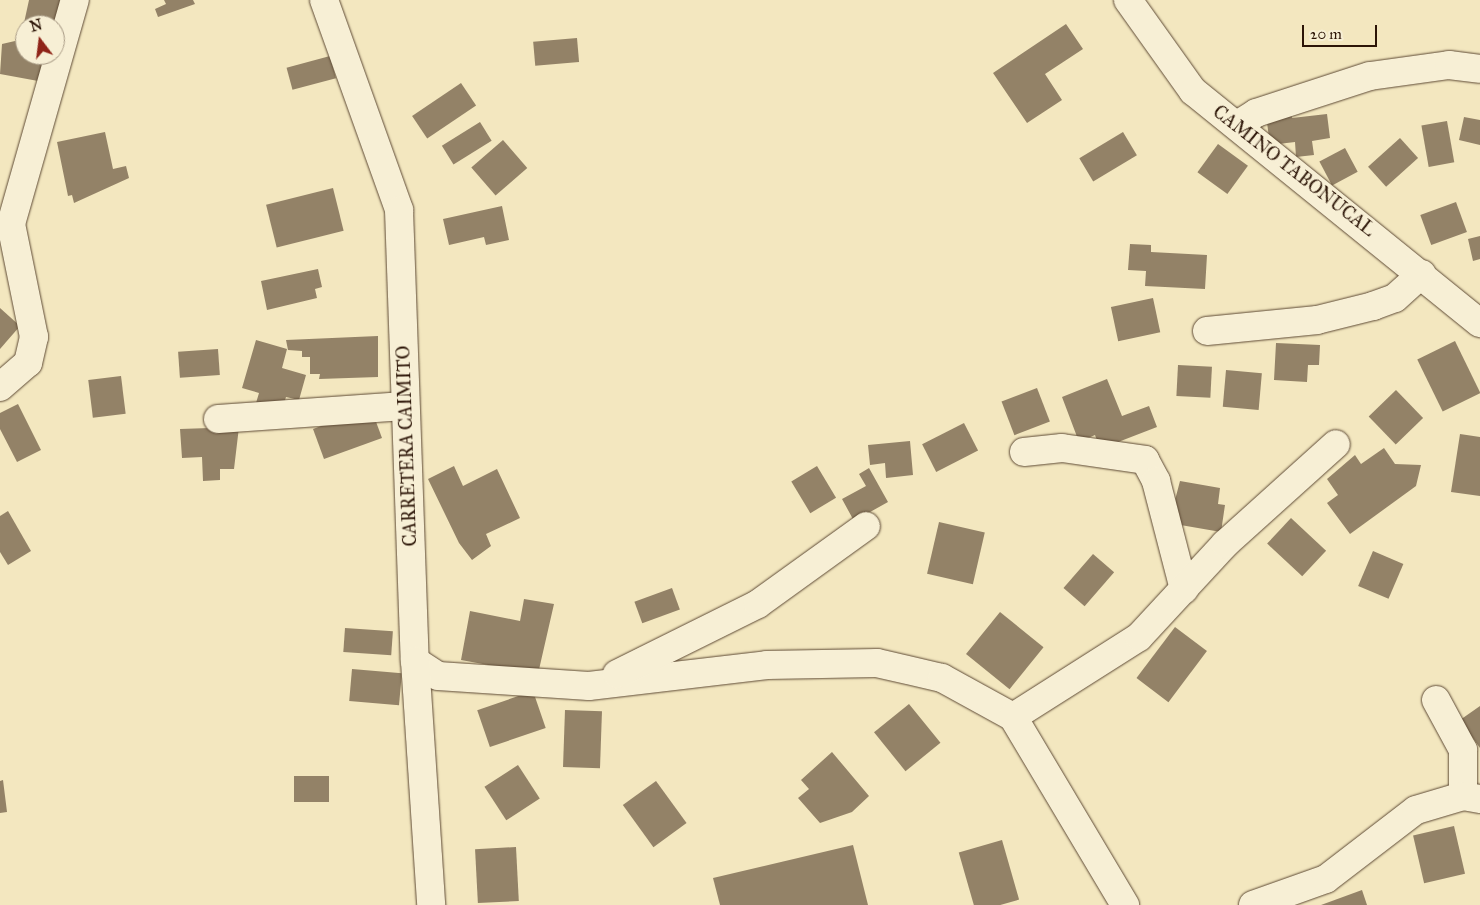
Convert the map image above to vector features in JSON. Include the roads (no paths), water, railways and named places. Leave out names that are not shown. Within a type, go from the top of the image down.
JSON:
[{"type":"street","points":[[0,387],[28,363],[34,338],[11,224],[75,0]]},
{"type":"street","name":"CARRETERA CAIMITO","points":[[324,0],[399,210],[415,661],[432,905]]},
{"type":"street","name":"CAMINO TABONUCAL","points":[[1128,0],[1193,91],[1422,274],[1480,323]]},
{"type":"street","points":[[1237,125],[1256,113],[1370,76],[1449,65],[1480,69]]},
{"type":"street","points":[[1207,331],[1317,320],[1373,306],[1395,298],[1422,274]]},
{"type":"street","points":[[218,419],[405,406]]},
{"type":"street","points":[[1013,717],[1139,637],[1225,544],[1336,444]]},
{"type":"street","points":[[1024,452],[1062,448],[1145,460],[1156,481],[1184,589]]},
{"type":"street","points":[[589,686],[663,654],[758,604],[866,526]]},
{"type":"street","points":[[415,661],[438,676],[589,686],[766,665],[877,663],[942,678],[1013,717],[1125,905]]},
{"type":"street","points":[[1253,905],[1326,879],[1416,810],[1472,798],[1463,750],[1436,700]]}]
